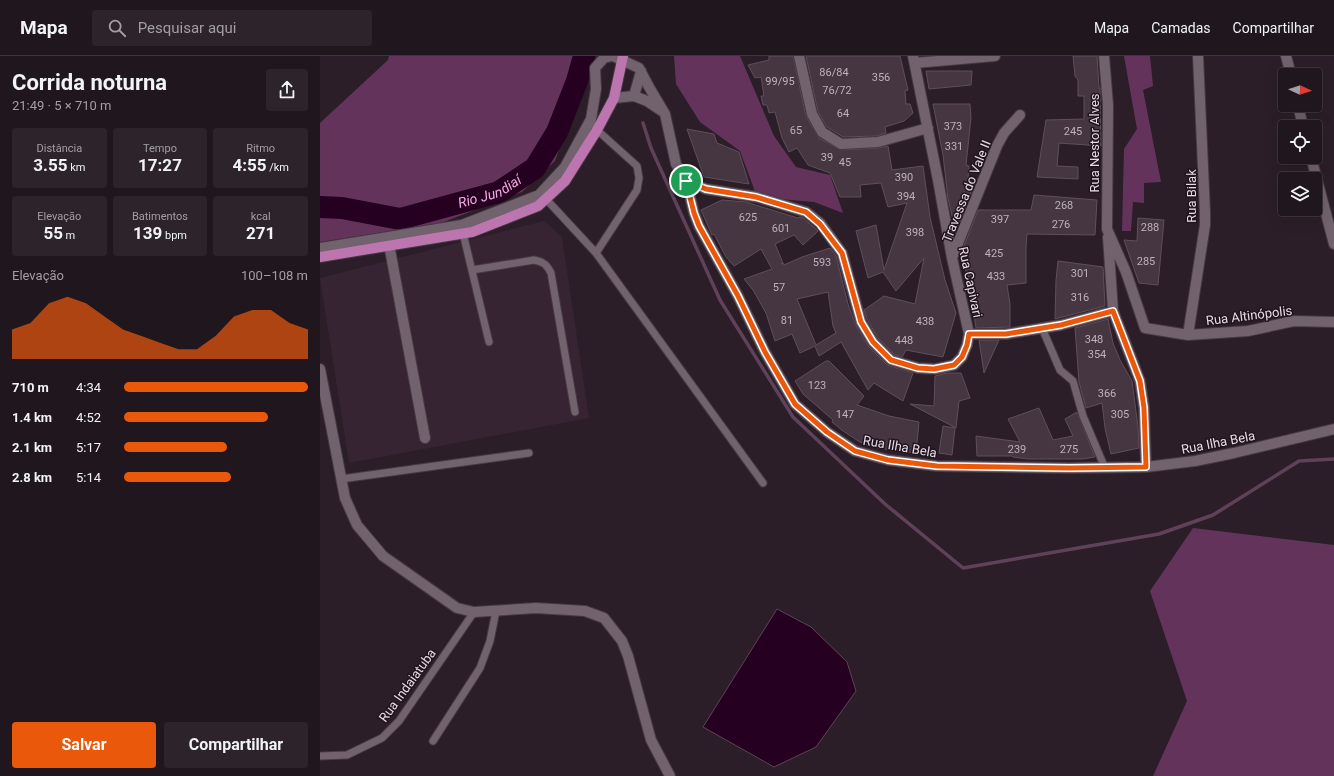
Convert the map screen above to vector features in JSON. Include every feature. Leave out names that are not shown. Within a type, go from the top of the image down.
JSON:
[{"type":"main road","points":[[320,258],[389,241],[462,229],[472,232],[538,206],[545,194],[565,181],[597,130],[614,98],[618,57]]},
{"type":"street","points":[[799,56],[812,114],[822,132],[841,144],[878,142],[928,128]]},
{"type":"street","points":[[914,60],[995,56]]},
{"type":"street","name":"Rua Nestor Alves","points":[[1104,56],[1108,105],[1107,229],[1113,311],[1140,381],[1144,408],[1146,467]]},
{"type":"street","name":"Rua Bilak","points":[[1188,335],[1205,225],[1198,56]]},
{"type":"street","points":[[1286,56],[1289,68]]},
{"type":"street","points":[[545,194],[565,167],[591,119],[596,89],[595,68],[604,58],[618,57],[639,68],[641,71],[634,96]]},
{"type":"street","name":"Rua Capivari","points":[[686,181],[706,189],[756,197],[806,212],[820,224],[842,253],[861,322],[873,342],[891,360],[918,368],[934,369],[954,365],[962,357],[967,345],[969,334],[952,258],[914,60]]},
{"type":"street","name":"Rua Ilha Bela","points":[[641,71],[665,114],[676,164],[686,181],[699,226],[738,296],[765,352],[795,404],[827,432],[855,451],[888,460],[937,466],[1069,468],[1146,467],[1195,461],[1334,429]]},
{"type":"street","points":[[614,98],[634,96],[647,101],[665,114]]},
{"type":"street","name":"Travessa do Vale II","points":[[952,258],[997,146],[1004,133],[1020,115]]},
{"type":"street","points":[[1313,164],[1334,244]]},
{"type":"street","name":"Rua Nestor Alves","points":[[1107,229],[1126,272],[1145,328]]},
{"type":"street","points":[[320,248],[389,241],[425,438]]},
{"type":"street","points":[[969,334],[1006,334],[1061,325],[1113,311]]},
{"type":"street","name":"Rua Altinópolis","points":[[1145,328],[1188,335],[1248,331],[1294,321],[1334,322]]},
{"type":"street","points":[[320,369],[345,498],[357,525],[383,556],[457,608],[474,612],[536,608],[585,610],[604,618],[622,641],[628,656],[651,740],[670,776]]},
{"type":"lane","points":[[591,119],[597,130],[637,166],[639,178],[637,190],[596,253]]},
{"type":"lane","points":[[545,194],[596,253],[763,483]]},
{"type":"lane","points":[[462,229],[489,342]]},
{"type":"lane","points":[[472,270],[534,260],[542,261],[547,266],[551,273],[576,412]]},
{"type":"lane","points":[[1042,328],[1060,370],[1073,381],[1083,416],[1105,468]]},
{"type":"lane","points":[[341,479],[529,453]]},
{"type":"lane","points":[[433,741],[480,668],[490,641],[496,611]]},
{"type":"lane","name":"Rua Indaiatuba","points":[[320,756],[347,755],[382,738],[399,721],[474,612]]},
{"type":"shaded area","points":[[389,56],[593,56],[555,161],[522,192],[441,223],[320,242],[320,123],[388,60]]},
{"type":"shaded area","points":[[674,56],[740,56],[774,136],[796,167],[830,175],[843,213],[814,202],[757,197],[740,151],[700,122],[676,84]]},
{"type":"shaded area","points":[[1124,56],[1150,56],[1153,86],[1143,90],[1161,182],[1144,183],[1144,203],[1133,202],[1131,231],[1122,231],[1124,149],[1137,129]]},
{"type":"shaded area","points":[[544,221],[562,237],[589,418],[349,463],[320,278]]},
{"type":"shaded area","points":[[1193,528],[1334,545],[1334,776],[1153,776],[1187,701],[1150,591]]},
{"type":"shaded area","points":[[777,609],[811,627],[847,662],[856,691],[816,747],[774,767],[703,727]]},
{"type":"building","points":[[769,56],[793,56],[806,116],[819,138],[841,150],[888,146],[892,170],[923,166],[930,217],[945,280],[956,313],[943,357],[906,350],[902,357],[894,354],[878,338],[867,319],[864,310],[884,296],[915,304],[924,258],[896,291],[883,272],[868,278],[856,231],[876,225],[884,270],[907,203],[888,207],[881,183],[860,185],[861,197],[840,197],[830,173],[808,165],[797,148],[789,152],[782,138],[775,112],[769,113],[767,105],[763,105],[761,96],[764,96],[761,77],[755,78],[748,65],[769,60]]},
{"type":"building","points":[[806,56],[900,56],[908,90],[905,91],[906,104],[910,104],[913,113],[904,121],[885,127],[886,133],[877,136],[843,137],[827,127],[818,112]]},
{"type":"building","points":[[1073,56],[1097,56],[1100,88],[1101,146],[1059,143],[1057,166],[1078,167],[1078,179],[1037,177],[1046,120],[1084,119],[1084,96],[1078,96],[1078,80],[1075,76]]},
{"type":"building","points":[[926,71],[972,71],[971,85],[929,89]]},
{"type":"building","points":[[933,104],[970,104],[971,118],[966,165],[969,166],[967,190],[972,190],[958,226],[955,228],[948,199],[943,155]]},
{"type":"building","points":[[687,129],[714,134],[717,143],[739,152],[749,184],[704,177]]},
{"type":"building","points":[[1034,195],[1097,200],[1095,235],[1027,234],[1026,283],[1007,285],[1010,304],[1010,327],[976,328],[968,273],[967,276],[962,251],[978,210],[1031,210]]},
{"type":"building","points":[[722,200],[746,202],[798,218],[803,218],[815,228],[818,231],[803,245],[794,235],[775,244],[784,265],[802,257],[830,248],[836,256],[848,304],[855,324],[868,346],[887,365],[913,373],[903,401],[874,383],[868,390],[841,342],[819,356],[815,346],[800,353],[792,334],[775,341],[766,313],[753,290],[744,279],[772,269],[761,249],[734,266],[726,257],[714,234],[712,235],[701,210]],"holes":[[[828,292],[833,326],[836,333],[816,345],[797,299]]]},
{"type":"building","points":[[1138,218],[1164,220],[1158,285],[1139,283],[1124,240],[1137,241]]},
{"type":"building","points":[[1058,261],[1103,267],[1105,306],[1055,319]]},
{"type":"building","points":[[1108,319],[1113,343],[1120,360],[1132,381],[1139,448],[1111,454],[1105,428],[1102,403],[1086,408],[1079,382],[1075,328]]},
{"type":"building","points":[[979,340],[999,340],[984,373]]},
{"type":"building","points":[[826,361],[829,361],[864,396],[857,405],[889,416],[919,422],[916,453],[878,448],[860,442],[832,422],[833,420],[803,394],[795,381]]},
{"type":"building","points":[[947,373],[961,373],[970,398],[959,401],[956,428],[910,404],[934,406],[935,376]]},
{"type":"building","points":[[1039,408],[1053,440],[1073,436],[1065,419],[1077,412],[1095,457],[1083,459],[1028,459],[1012,456],[977,456],[976,436],[1020,442],[1008,419]]},
{"type":"building","points":[[943,426],[955,428],[952,455],[939,453]]},
{"type":"waterway","name":"Rio Jundiaí","points":[[320,207],[342,208],[400,219],[499,192],[535,168],[557,132],[577,81],[584,56]]},
{"type":"waterway","points":[[643,123],[651,148],[720,300],[793,417],[885,504],[963,568],[1159,534],[1213,515],[1299,461],[1334,459]]},
{"type":"route","points":[[686,181],[706,189],[756,197],[806,212],[820,224],[842,253],[861,322],[873,342],[891,360],[918,368],[934,369],[954,365],[962,357],[967,345],[969,334],[1006,334],[1061,325],[1113,311],[1140,381],[1144,408],[1146,467],[1069,468],[937,466],[888,460],[855,451],[827,432],[795,404],[765,352],[738,296],[699,226],[686,181]]}]
